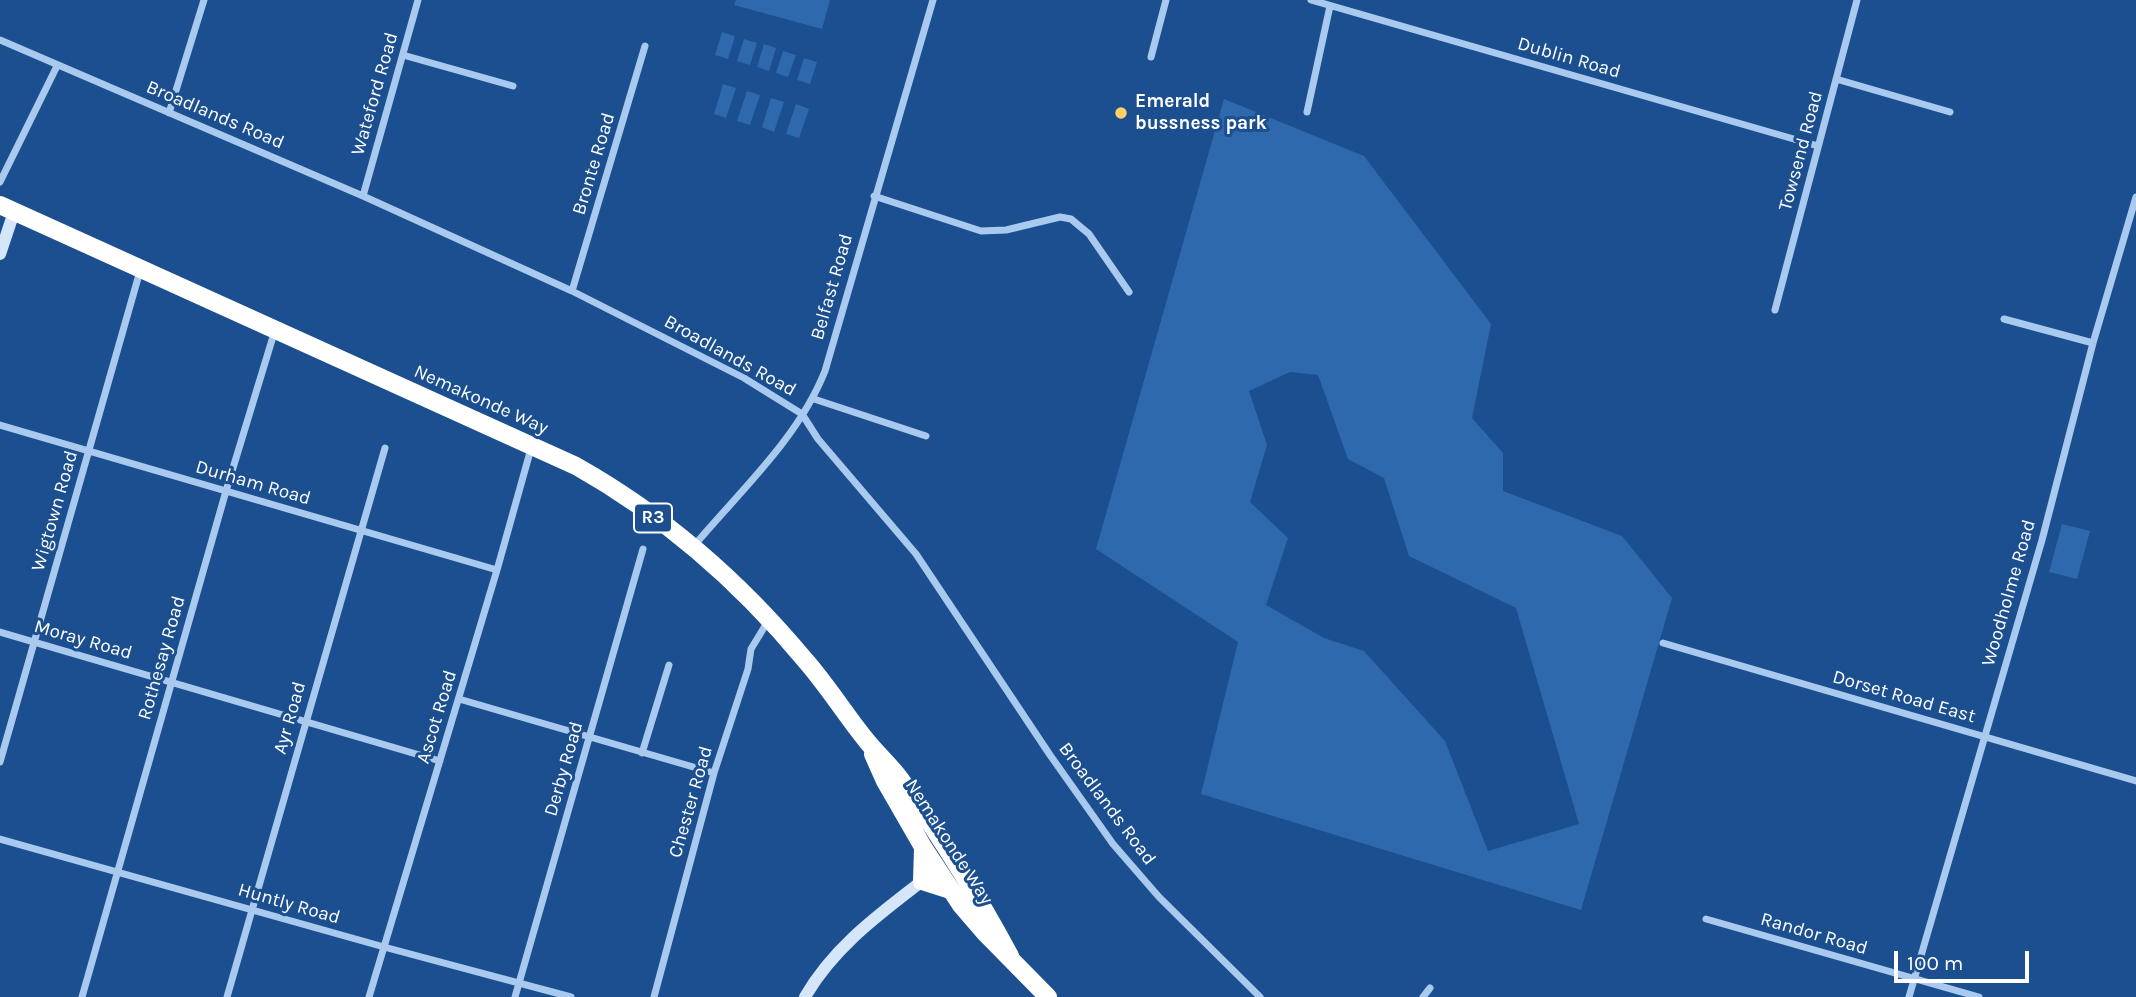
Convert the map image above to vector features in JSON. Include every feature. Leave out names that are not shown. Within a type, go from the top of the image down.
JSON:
[{"type":"highway","name":"Nemakonde Way","points":[[7,209],[532,445],[602,482],[693,547],[733,582],[806,661],[867,741],[901,780],[944,864],[995,927],[1010,956]]},
{"type":"highway","name":"Nemakonde Way","points":[[867,741],[885,781],[923,847],[944,864],[950,890],[986,934],[1048,997]]},
{"type":"highway","points":[[923,847],[922,880],[950,890]]},
{"type":"main road","points":[[0,254],[7,209]]},
{"type":"main road","points":[[805,997],[818,975],[841,948],[864,926],[944,864]]},
{"type":"street","points":[[169,113],[204,0]]},
{"type":"street","name":"Wateford Road","points":[[363,197],[418,0]]},
{"type":"street","name":"Belfast Road","points":[[693,547],[788,436],[814,399],[825,371],[933,0]]},
{"type":"street","points":[[1151,57],[1166,0]]},
{"type":"street","name":"Dublin Road","points":[[1311,0],[1818,146]]},
{"type":"street","name":"Towsend Road","points":[[1775,310],[1857,0]]},
{"type":"street","points":[[1307,112],[1331,6]]},
{"type":"street","name":"Broadlands Road","points":[[0,40],[572,291],[744,378],[802,414],[818,439],[916,554],[1050,755],[1113,844],[1159,897],[1261,997]]},
{"type":"street","name":"Bronte Road","points":[[572,291],[645,47]]},
{"type":"street","points":[[403,55],[513,86]]},
{"type":"street","points":[[0,182],[57,66]]},
{"type":"street","points":[[1836,79],[1950,112]]},
{"type":"street","points":[[874,197],[981,230],[1006,230],[1060,217],[1070,219],[1089,234],[1129,292]]},
{"type":"street","name":"Woodholme Road","points":[[1909,997],[2042,540],[2093,343],[2136,197]]},
{"type":"street","name":"Wigtown Road","points":[[0,762],[141,269]]},
{"type":"street","points":[[2004,319],[2093,343]]},
{"type":"street","name":"Rothesay Road","points":[[82,997],[226,491],[275,329]]},
{"type":"street","points":[[814,399],[926,436]]},
{"type":"street","name":"Durham Road","points":[[0,425],[498,570]]},
{"type":"street","name":"Ascot Road","points":[[369,997],[498,570],[532,445]]},
{"type":"street","name":"Ayr Road","points":[[227,997],[385,448]]},
{"type":"street","name":"Derby Road","points":[[515,997],[643,549]]},
{"type":"street","name":"Chester Road","points":[[654,997],[714,773],[748,669],[751,649],[769,620]]},
{"type":"street","name":"Moray Road","points":[[0,632],[440,761]]},
{"type":"street","name":"Dorset Road East","points":[[1663,643],[2136,781]]},
{"type":"street","points":[[642,753],[669,666]]},
{"type":"street","points":[[459,699],[714,773]]},
{"type":"street","name":"Huntly Road","points":[[0,838],[571,997]]},
{"type":"street","name":"Randor Road","points":[[1706,919],[1979,997]]},
{"type":"street","points":[[1423,997],[1430,988]]},
{"type":"shaded area","points":[[736,0],[830,0],[822,29],[734,5]]},
{"type":"shaded area","points":[[722,32],[735,36],[728,59],[715,55]]},
{"type":"shaded area","points":[[744,39],[757,43],[750,65],[737,61]]},
{"type":"shaded area","points":[[764,44],[776,48],[769,71],[757,67]]},
{"type":"shaded area","points":[[783,51],[796,55],[788,77],[776,73]]},
{"type":"shaded area","points":[[804,58],[817,62],[810,84],[797,80]]},
{"type":"shaded area","points":[[723,84],[736,88],[726,118],[714,114]]},
{"type":"shaded area","points":[[747,91],[760,95],[750,125],[737,121]]},
{"type":"shaded area","points":[[771,98],[784,102],[774,132],[762,127]]},
{"type":"shaded area","points":[[1224,99],[1364,156],[1491,324],[1472,418],[1503,453],[1503,491],[1622,536],[1672,598],[1581,910],[1201,794],[1238,642],[1096,549]],"holes":[[[1290,372],[1318,375],[1348,459],[1384,478],[1409,556],[1516,608],[1579,824],[1488,851],[1445,741],[1364,651],[1324,638],[1266,605],[1288,538],[1250,502],[1267,445],[1249,391]]]},
{"type":"shaded area","points":[[796,104],[809,109],[799,138],[786,134]]},
{"type":"shaded area","points":[[2062,524],[2090,531],[2077,579],[2049,572]]},
{"type":"place","name":"Emerald bussness park","points":[[1121,113]]}]
